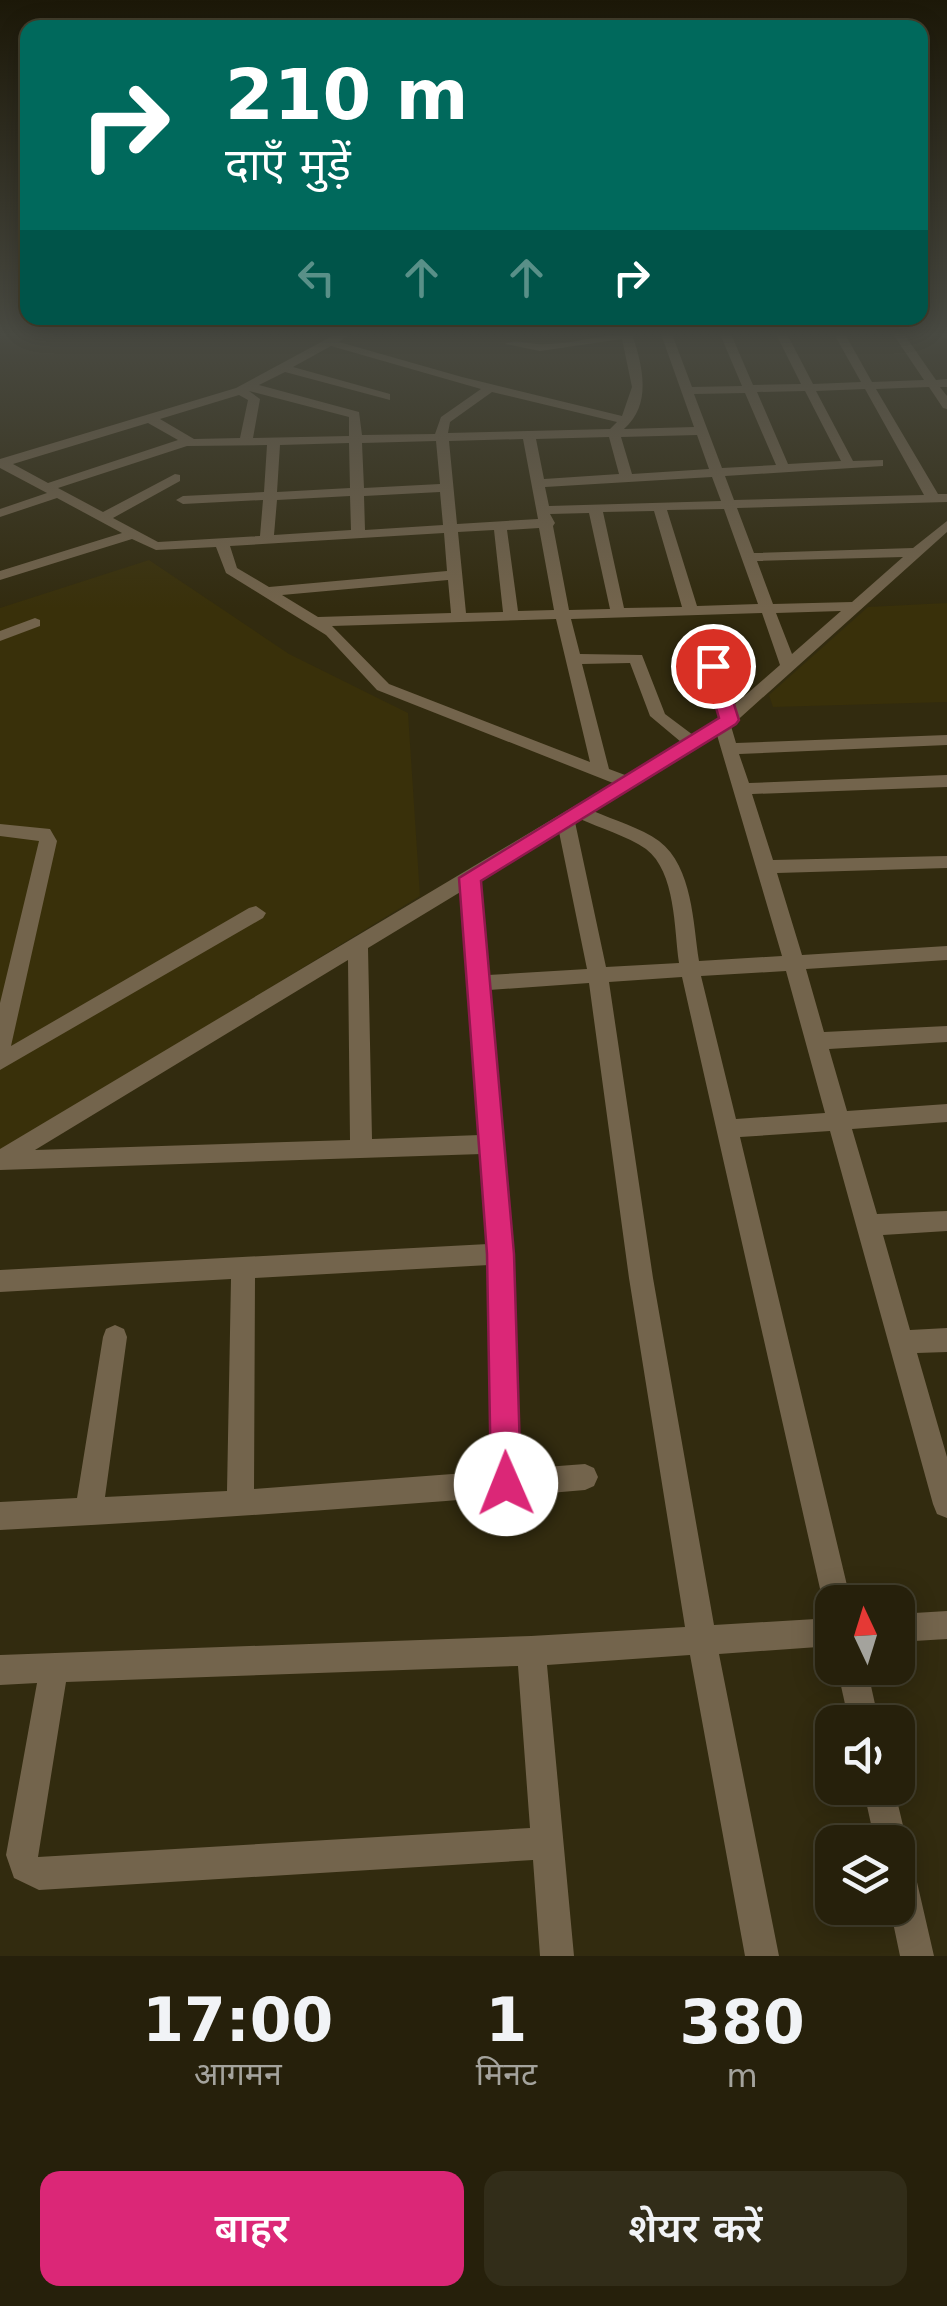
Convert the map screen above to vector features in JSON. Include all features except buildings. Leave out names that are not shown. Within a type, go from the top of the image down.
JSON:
[{"type":"street","points":[[1,463],[133,425]]},
{"type":"street","points":[[160,425],[186,442]]},
{"type":"street","points":[[247,442],[250,425]]},
{"type":"street","points":[[357,425],[358,532]]},
{"type":"street","points":[[444,425],[459,618]]},
{"type":"street","points":[[614,433],[622,425]]},
{"type":"street","points":[[699,425],[789,667]]},
{"type":"street","points":[[765,425],[784,469]]},
{"type":"street","points":[[828,425],[849,465]]},
{"type":"street","points":[[895,425],[940,498]]},
{"type":"street","points":[[0,512],[186,442],[701,431]]},
{"type":"street","points":[[614,433],[627,478]]},
{"type":"street","points":[[529,435],[562,615],[600,771]]},
{"type":"street","points":[[267,539],[274,441]]},
{"type":"street","points":[[1,463],[130,535],[162,546],[500,526],[595,509],[940,498]]},
{"type":"street","points":[[539,483],[878,464]]},
{"type":"street","points":[[101,518],[175,478]]},
{"type":"street","points":[[183,500],[448,488]]},
{"type":"street","points":[[659,506],[691,611]]},
{"type":"street","points":[[595,509],[618,613]]},
{"type":"street","points":[[0,1160],[726,722],[947,524]]},
{"type":"street","points":[[500,526],[511,617]]},
{"type":"street","points":[[0,576],[130,535]]},
{"type":"street","points":[[222,543],[231,570],[335,635],[383,687],[626,782]]},
{"type":"street","points":[[747,556],[916,552]]},
{"type":"street","points":[[268,592],[454,575]]},
{"type":"street","points":[[312,622],[856,606]]},
{"type":"street","points":[[0,636],[35,623]]},
{"type":"street","points":[[705,638],[742,789],[901,1342],[941,1464],[947,1504]]},
{"type":"street","points":[[572,659],[636,658],[658,716],[692,743]]},
{"type":"street","points":[[731,749],[947,740]]},
{"type":"street","points":[[742,789],[947,781]]},
{"type":"street","points":[[572,815],[652,845],[662,853],[672,874],[690,970],[833,1585]]},
{"type":"street","points":[[572,815],[641,1278],[702,1640],[762,1956]]},
{"type":"street","points":[[0,830],[34,830],[44,833],[48,840],[0,1046]]},
{"type":"street","points":[[766,868],[947,862]]},
{"type":"street","points":[[470,878],[501,1254],[506,1484]]},
{"type":"street","points":[[0,1062],[256,913]]},
{"type":"street","points":[[358,945],[361,1148]]},
{"type":"street","points":[[479,982],[947,953]]},
{"type":"street","points":[[816,1041],[947,1034]]},
{"type":"street","points":[[728,1129],[947,1113]]},
{"type":"street","points":[[0,1160],[493,1144]]},
{"type":"street","points":[[867,1225],[947,1221]]},
{"type":"street","points":[[0,1282],[501,1254]]},
{"type":"street","points":[[240,1504],[243,1271]]},
{"type":"street","points":[[88,1512],[114,1336]]},
{"type":"street","points":[[901,1342],[947,1340]]},
{"type":"street","points":[[0,1516],[240,1504],[585,1476]]},
{"type":"street","points":[[915,1627],[947,1626]]},
{"type":"street","points":[[0,1670],[532,1652],[815,1633]]},
{"type":"street","points":[[532,1652],[557,1956]]},
{"type":"street","points":[[54,1668],[22,1855],[24,1867],[39,1874],[547,1843]]},
{"type":"street","points":[[910,1925],[917,1956]]},
{"type":"shaded area","points":[[149,560],[289,654],[408,713],[420,896],[0,1153],[0,608]]},
{"type":"shaded area","points":[[947,603],[947,702],[773,707],[769,695],[868,607]]},
{"type":"route","points":[[506,1484],[501,1254],[470,878],[729,720],[713,666]]}]
